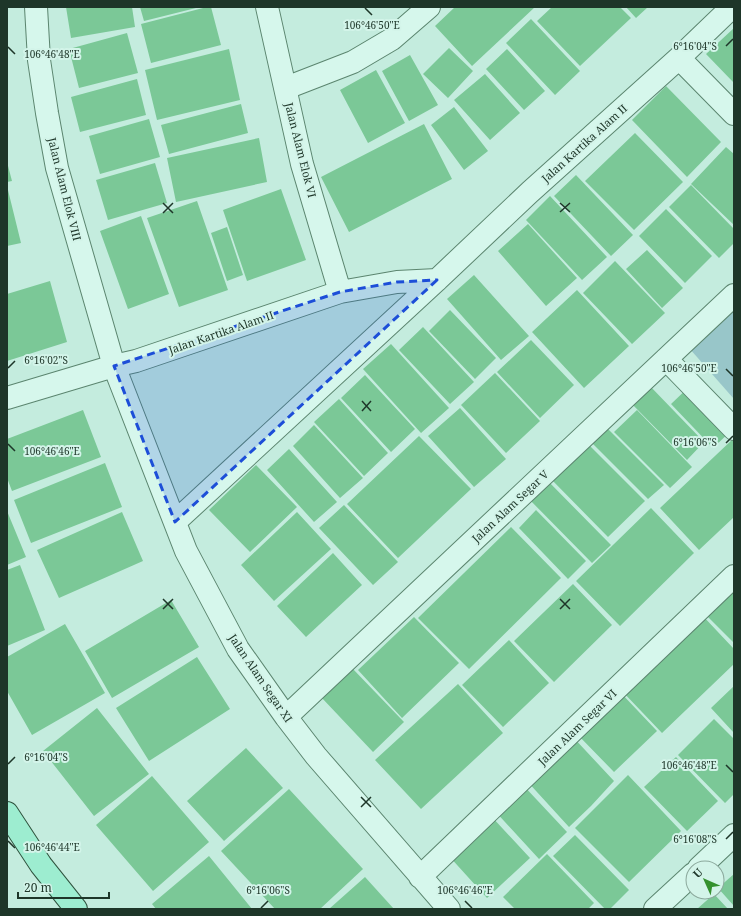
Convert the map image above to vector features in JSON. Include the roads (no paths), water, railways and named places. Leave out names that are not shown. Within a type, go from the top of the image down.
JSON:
[{"type":"main road","points":[[7,813],[41,865],[76,909]]},
{"type":"street","name":"Jalan Alam Elok VIII","points":[[36,7],[46,113],[57,168],[114,366]]},
{"type":"street","name":"Jalan Alam Elok VI","points":[[267,7],[302,164],[340,292]]},
{"type":"street","points":[[286,88],[354,62],[392,39],[429,7]]},
{"type":"street","name":"Jalan Kartika Alam II","points":[[175,522],[530,192],[679,58],[732,7]]},
{"type":"street","points":[[679,58],[734,114]]},
{"type":"street","name":"Jalan Kartika Alam II","points":[[7,398],[114,366],[136,361],[340,292],[397,282],[437,280]]},
{"type":"street","name":"Jalan Alam Segar V","points":[[286,717],[734,295]]},
{"type":"street","points":[[666,359],[734,429]]},
{"type":"street","name":"Jalan Alam Segar XI","points":[[114,366],[186,551],[238,649],[286,717],[316,756],[449,909]]},
{"type":"street","name":"Jalan Alam Segar VI","points":[[420,877],[734,576]]},
{"type":"street","points":[[708,860],[734,836]]},
{"type":"street","points":[[655,909],[685,881]]}]
